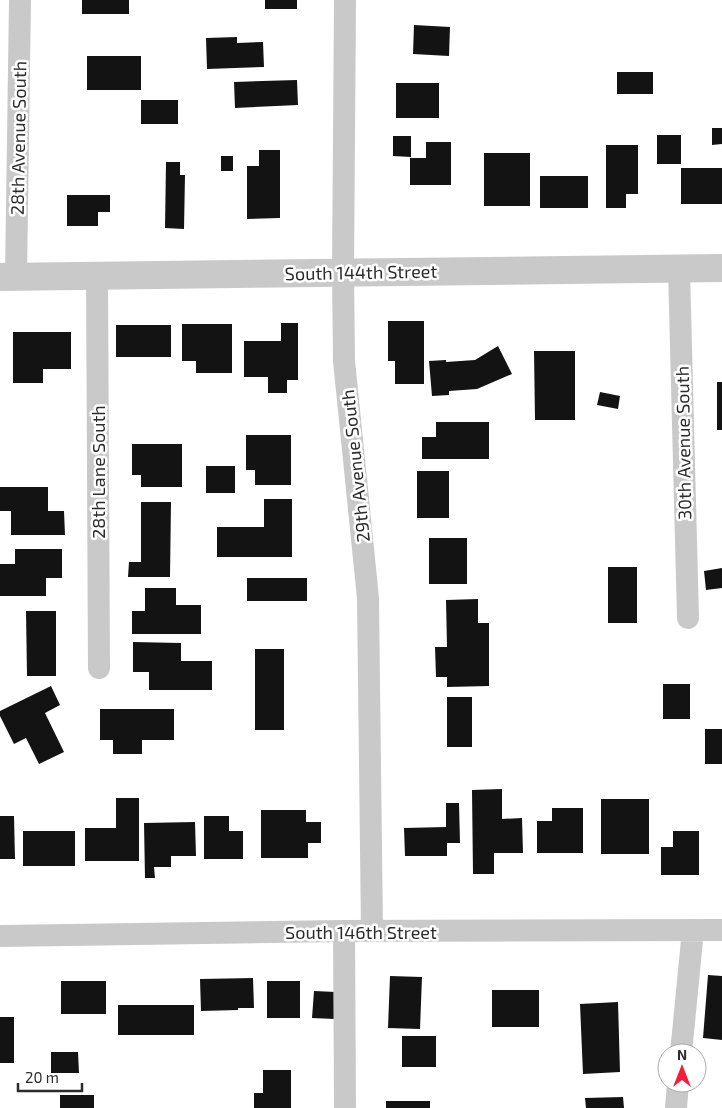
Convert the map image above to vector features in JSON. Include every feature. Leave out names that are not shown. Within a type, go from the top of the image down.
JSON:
[{"type":"street","name":"28th Avenue South","points":[[8,277],[20,0]]},
{"type":"street","name":"29th Avenue South","points":[[345,0],[344,360],[368,598],[372,931]]},
{"type":"street","name":"South 144th Street","points":[[8,277],[722,268]]},
{"type":"street","name":"30th Avenue South","points":[[679,269],[688,618]]},
{"type":"street","name":"28th Lane South","points":[[97,276],[99,668]]},
{"type":"street","points":[[682,1043],[693,930]]},
{"type":"street","name":"South 146th Street","points":[[0,936],[344,931],[722,930]]},
{"type":"street","points":[[344,931],[345,1108]]},
{"type":"street","points":[[676,1108],[677,1093]]},
{"type":"building","points":[[82,0],[129,0],[129,14],[82,14]]},
{"type":"building","points":[[265,0],[297,0],[297,9],[265,9]]},
{"type":"building","points":[[414,25],[450,27],[449,56],[413,54]]},
{"type":"building","points":[[237,37],[237,43],[263,42],[264,67],[207,69],[206,38]]},
{"type":"building","points":[[87,56],[141,56],[141,90],[87,90]]},
{"type":"building","points":[[617,72],[653,72],[653,94],[617,94]]},
{"type":"building","points":[[297,80],[298,105],[235,108],[234,82]]},
{"type":"building","points":[[396,83],[439,83],[439,118],[396,118]]},
{"type":"building","points":[[141,100],[178,100],[178,124],[141,124]]},
{"type":"building","points":[[712,128],[722,128],[722,144],[712,145]]},
{"type":"building","points":[[657,135],[681,135],[681,164],[657,164]]},
{"type":"building","points":[[393,136],[411,136],[411,157],[393,156]]},
{"type":"building","points":[[426,142],[451,142],[451,185],[410,185],[410,158],[426,158]]},
{"type":"building","points":[[606,145],[638,145],[638,194],[626,194],[626,208],[606,208]]},
{"type":"building","points":[[259,150],[280,150],[280,218],[247,219],[247,166],[259,166]]},
{"type":"building","points":[[484,153],[530,153],[530,206],[484,206]]},
{"type":"building","points":[[221,156],[233,156],[233,171],[221,171]]},
{"type":"building","points":[[166,162],[180,162],[180,175],[185,175],[184,229],[165,228]]},
{"type":"building","points":[[681,168],[722,168],[722,204],[681,204]]},
{"type":"building","points":[[540,176],[588,176],[588,208],[540,208]]},
{"type":"building","points":[[67,195],[110,195],[110,212],[98,212],[98,226],[67,226]]},
{"type":"building","points":[[388,321],[424,321],[424,384],[395,384],[395,361],[388,361]]},
{"type":"building","points":[[281,323],[298,323],[298,380],[287,380],[287,393],[268,393],[268,377],[244,377],[244,341],[281,341]]},
{"type":"building","points":[[182,324],[232,324],[232,373],[196,373],[196,361],[182,361]]},
{"type":"building","points":[[116,325],[171,325],[171,357],[116,357]]},
{"type":"building","points":[[13,332],[71,332],[71,369],[43,369],[43,383],[13,383]]},
{"type":"building","points":[[498,346],[512,374],[477,389],[449,391],[449,395],[432,396],[429,361],[475,360]]},
{"type":"building","points":[[534,351],[575,351],[575,420],[535,420]]},
{"type":"building","points":[[717,382],[722,382],[722,430],[717,430]]},
{"type":"building","points":[[600,392],[620,396],[618,409],[597,405]]},
{"type":"building","points":[[436,422],[489,422],[489,459],[422,459],[422,437],[436,437]]},
{"type":"building","points":[[246,435],[291,435],[291,485],[255,485],[255,470],[246,470]]},
{"type":"building","points":[[132,444],[182,444],[182,487],[141,487],[141,475],[132,475]]},
{"type":"building","points":[[206,466],[235,466],[235,493],[206,493]]},
{"type":"building","points":[[417,471],[449,471],[449,518],[417,518]]},
{"type":"building","points":[[0,487],[48,487],[48,511],[64,511],[65,535],[11,535],[11,511],[0,511]]},
{"type":"building","points":[[264,499],[292,499],[292,557],[217,557],[217,527],[264,527]]},
{"type":"building","points":[[141,502],[171,502],[170,577],[128,577],[129,562],[141,562]]},
{"type":"building","points":[[429,538],[467,538],[467,584],[429,584]]},
{"type":"building","points":[[15,549],[62,549],[62,578],[46,578],[46,596],[0,596],[0,564],[15,564]]},
{"type":"building","points":[[608,567],[637,567],[637,623],[608,623]]},
{"type":"building","points":[[722,568],[722,588],[706,590],[704,571]]},
{"type":"building","points":[[247,578],[307,578],[307,601],[247,601]]},
{"type":"building","points":[[145,588],[176,588],[176,605],[201,605],[201,634],[132,634],[132,611],[145,611]]},
{"type":"building","points":[[478,599],[478,623],[489,623],[489,686],[447,687],[447,677],[436,677],[435,647],[447,647],[446,600]]},
{"type":"building","points":[[26,611],[56,611],[56,676],[27,676]]},
{"type":"building","points":[[133,642],[181,643],[181,661],[212,661],[212,690],[149,690],[149,672],[133,672]]},
{"type":"building","points":[[255,649],[284,649],[284,730],[255,730]]},
{"type":"building","points":[[663,684],[690,684],[690,719],[663,719]]},
{"type":"building","points":[[51,686],[60,705],[45,713],[64,752],[39,764],[26,738],[14,744],[0,716],[0,711]]},
{"type":"building","points":[[447,697],[472,697],[472,747],[447,747]]},
{"type":"building","points":[[100,709],[174,709],[174,740],[142,740],[142,754],[113,754],[113,740],[100,740]]},
{"type":"building","points":[[705,729],[722,729],[722,764],[705,764]]},
{"type":"building","points":[[502,789],[502,819],[522,818],[523,853],[494,853],[494,874],[473,874],[472,790]]},
{"type":"building","points":[[116,798],[139,798],[139,861],[85,861],[85,828],[116,828]]},
{"type":"building","points":[[601,799],[649,799],[649,854],[601,854]]},
{"type":"building","points":[[446,803],[459,803],[460,843],[447,843],[447,856],[405,856],[404,828],[446,827]]},
{"type":"building","points":[[552,808],[583,808],[583,853],[537,853],[537,821],[552,821]]},
{"type":"building","points":[[261,810],[306,810],[306,822],[321,822],[321,843],[308,843],[308,858],[261,858]]},
{"type":"building","points":[[0,816],[14,816],[15,859],[0,859]]},
{"type":"building","points":[[204,816],[229,816],[229,831],[243,831],[243,859],[204,859]]},
{"type":"building","points":[[195,822],[196,856],[171,856],[171,867],[154,867],[155,878],[145,878],[144,823]]},
{"type":"building","points":[[23,831],[75,831],[75,866],[23,866]]},
{"type":"building","points":[[673,831],[699,831],[699,875],[661,875],[661,847],[673,847]]},
{"type":"building","points":[[708,975],[722,976],[722,1040],[703,1038]]},
{"type":"building","points":[[390,976],[422,977],[420,1029],[388,1028]]},
{"type":"building","points":[[253,978],[254,1008],[201,1011],[200,979]]},
{"type":"building","points":[[61,981],[106,981],[106,1014],[61,1014]]},
{"type":"building","points":[[267,981],[300,981],[300,1018],[267,1018]]},
{"type":"building","points":[[492,990],[539,990],[539,1027],[492,1027]]},
{"type":"building","points":[[314,991],[336,992],[335,1019],[312,1018]]},
{"type":"building","points":[[618,1002],[620,1072],[583,1074],[580,1004]]},
{"type":"building","points":[[118,1005],[194,1005],[194,1035],[118,1035]]},
{"type":"building","points":[[0,1017],[14,1017],[14,1063],[0,1063]]},
{"type":"building","points":[[402,1036],[436,1036],[436,1067],[402,1067]]},
{"type":"building","points":[[51,1052],[78,1052],[79,1073],[51,1073]]},
{"type":"building","points":[[263,1070],[291,1070],[291,1108],[254,1108],[254,1093],[263,1093]]},
{"type":"building","points":[[60,1095],[94,1095],[94,1108],[60,1108]]},
{"type":"building","points":[[623,1097],[624,1108],[586,1108],[585,1098]]},
{"type":"building","points":[[386,1101],[430,1101],[430,1108],[386,1108]]}]
